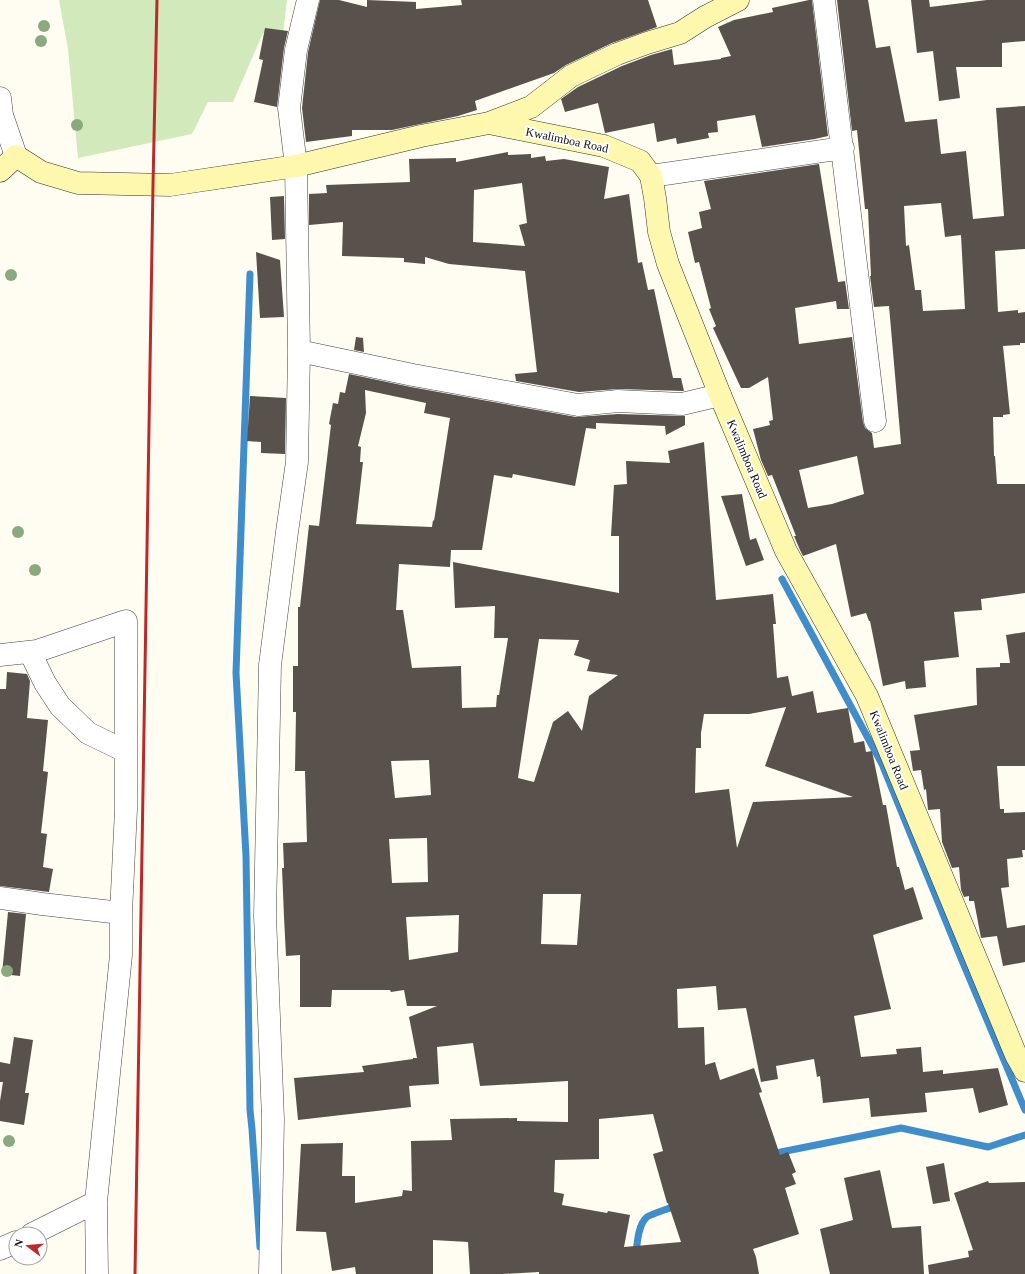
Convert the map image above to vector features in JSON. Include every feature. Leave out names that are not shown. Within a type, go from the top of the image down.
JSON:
[{"type":"street","points":[[270,1274],[273,1119],[265,916],[270,665],[297,462],[298,351],[296,166],[290,108],[296,50],[308,0]]},
{"type":"street","points":[[489,124],[531,107],[571,76],[617,54],[680,33],[705,17],[738,0]]},
{"type":"street","points":[[824,0],[875,422]]},
{"type":"street","points":[[0,98],[2,115],[16,156],[0,171]]},
{"type":"street","name":"Kwalimboa Road","points":[[16,156],[41,172],[78,183],[170,185],[296,166],[421,136],[489,124],[604,146],[640,161],[651,176],[656,198],[660,232],[668,264],[720,395],[786,551],[867,696],[1016,1055],[1025,1071]]},
{"type":"street","points":[[651,176],[843,148]]},
{"type":"street","points":[[298,351],[578,405],[618,401],[682,404],[720,395]]},
{"type":"street","points":[[0,655],[38,651],[126,621],[126,809],[121,913],[121,955],[96,1202],[97,1274]]},
{"type":"street","points":[[30,652],[45,683],[60,706],[88,733],[125,751]]},
{"type":"street","points":[[0,898],[121,913]]},
{"type":"street","points":[[48,1226],[96,1202]]},
{"type":"green space","points":[[59,0],[287,0],[283,34],[263,33],[233,102],[208,102],[192,134],[78,158],[68,49]]},
{"type":"building","points":[[320,0],[339,0],[367,7],[367,0],[416,2],[416,9],[462,5],[461,0],[648,0],[657,27],[612,43],[566,65],[554,73],[475,101],[477,110],[458,116],[392,130],[352,130],[352,136],[306,142],[302,108],[308,52]]},
{"type":"building","points":[[812,0],[828,136],[762,147],[755,115],[717,121],[718,132],[708,133],[709,138],[677,144],[676,138],[657,142],[654,123],[605,133],[598,103],[565,112],[561,99],[578,87],[622,66],[651,55],[672,49],[674,65],[721,59],[731,56],[718,27],[734,20],[773,12],[772,8]]},
{"type":"building","points":[[837,0],[868,0],[876,48],[890,46],[905,122],[937,119],[941,154],[966,151],[973,219],[1004,216],[996,108],[1025,106],[1025,249],[995,251],[998,312],[1018,310],[1018,313],[1025,312],[1025,343],[1020,343],[1020,345],[1003,346],[1010,414],[1003,415],[1003,417],[993,417],[994,456],[997,484],[1025,484],[1025,593],[981,599],[982,610],[954,612],[959,657],[924,661],[926,687],[906,689],[905,681],[883,686],[870,621],[866,613],[851,617],[836,544],[803,556],[794,536],[796,536],[772,475],[768,476],[761,460],[753,429],[770,425],[769,421],[773,420],[768,377],[749,388],[741,388],[713,328],[716,326],[709,309],[711,308],[699,262],[695,263],[688,232],[702,228],[699,212],[711,209],[704,181],[819,164],[838,282],[845,281],[849,309],[837,309],[836,301],[795,308],[799,344],[852,337],[863,422],[865,428],[872,433],[874,448],[901,444],[889,306],[874,307],[870,276],[868,209],[865,209],[857,130],[852,131]],"holes":[[[941,203],[945,237],[961,235],[965,309],[923,311],[921,290],[915,290],[909,245],[906,246],[904,206]],[[857,456],[864,494],[832,504],[808,508],[799,470]]]},
{"type":"building","points":[[911,0],[929,0],[930,7],[987,0],[1025,0],[1025,41],[1002,43],[1002,67],[956,67],[960,98],[939,101],[933,51],[917,53]]},
{"type":"building","points":[[265,28],[288,31],[284,48],[277,107],[254,102],[263,60],[259,59]]},
{"type":"building","points":[[508,152],[508,155],[531,154],[531,158],[545,156],[546,161],[564,159],[609,167],[604,199],[629,194],[638,263],[642,262],[648,290],[654,289],[673,378],[681,378],[684,391],[618,389],[579,392],[516,381],[515,374],[537,372],[525,271],[449,264],[425,257],[425,264],[404,262],[404,258],[342,256],[343,222],[309,225],[309,194],[327,193],[326,185],[410,182],[409,159],[456,158],[456,162]],"holes":[[[522,183],[527,223],[519,225],[525,246],[473,242],[474,190]]]},
{"type":"building","points":[[284,196],[285,239],[272,240],[270,197]]},
{"type":"building","points":[[256,252],[280,260],[284,317],[260,318]]},
{"type":"building","points":[[356,337],[363,338],[364,352],[354,350]]},
{"type":"building","points":[[349,374],[411,387],[576,417],[618,414],[685,416],[685,425],[666,435],[665,426],[596,423],[596,429],[586,428],[575,486],[513,474],[512,478],[494,475],[482,550],[451,550],[450,567],[399,564],[396,610],[403,610],[412,668],[461,666],[462,708],[496,707],[508,638],[494,638],[495,606],[455,608],[453,562],[619,593],[619,536],[611,536],[614,485],[627,484],[626,461],[670,463],[668,451],[704,442],[716,600],[773,594],[776,624],[773,624],[777,678],[788,676],[792,696],[813,691],[817,713],[848,708],[854,743],[864,741],[866,752],[872,751],[883,805],[886,805],[897,867],[899,867],[905,890],[913,887],[923,919],[873,935],[891,1009],[854,1016],[861,1057],[897,1054],[896,1049],[921,1047],[923,1072],[943,1070],[943,1074],[998,1068],[1008,1105],[979,1113],[973,1088],[925,1093],[927,1112],[871,1117],[869,1098],[823,1103],[820,1076],[817,1077],[814,1059],[776,1066],[778,1079],[761,1082],[746,1008],[718,1010],[716,986],[677,989],[678,1028],[704,1027],[705,1065],[715,1062],[720,1080],[754,1068],[762,1092],[759,1093],[780,1155],[788,1152],[796,1172],[792,1174],[796,1184],[785,1188],[799,1234],[753,1249],[759,1274],[539,1274],[539,1272],[470,1274],[468,1242],[433,1240],[433,1274],[356,1274],[355,1267],[332,1271],[326,1232],[296,1231],[301,1144],[343,1143],[342,1176],[355,1176],[355,1203],[402,1196],[403,1190],[412,1191],[411,1141],[452,1140],[450,1119],[517,1118],[517,1121],[568,1122],[568,1081],[480,1086],[473,1043],[437,1047],[439,1084],[409,1086],[411,1107],[298,1120],[294,1078],[364,1072],[362,1066],[417,1058],[409,1017],[437,1006],[407,1006],[404,990],[391,992],[390,990],[332,990],[331,1007],[300,1007],[300,955],[286,956],[282,868],[284,868],[283,843],[307,842],[305,771],[295,771],[296,712],[293,712],[293,666],[298,666],[298,607],[300,607],[309,525],[319,526],[331,425],[329,424],[333,403],[338,404],[340,392],[345,393]],"holes":[[[365,390],[426,403],[424,413],[450,418],[432,527],[356,524],[363,462],[360,462],[361,447],[358,446],[366,413]],[[539,639],[579,640],[574,655],[590,660],[587,671],[618,675],[589,696],[582,731],[568,711],[553,722],[534,782],[518,778]],[[786,707],[765,766],[853,797],[753,802],[737,848],[729,789],[695,793],[696,748],[701,748],[701,733],[704,714],[749,714]],[[429,760],[431,795],[395,798],[391,761]],[[427,838],[428,882],[392,883],[389,839]],[[543,894],[581,894],[577,945],[541,944]],[[459,915],[458,952],[409,960],[406,917]],[[653,1114],[663,1151],[653,1154],[667,1203],[681,1242],[624,1247],[630,1215],[608,1211],[607,1213],[562,1205],[564,1194],[554,1192],[555,1160],[599,1159],[599,1119]]]},
{"type":"building","points":[[250,396],[286,398],[285,454],[261,453],[261,442],[247,441]]},
{"type":"building","points":[[742,494],[750,540],[756,538],[764,560],[746,566],[721,496]]},
{"type":"building","points":[[1025,632],[1025,766],[997,766],[1000,809],[1004,809],[1004,813],[1025,812],[1025,850],[1022,850],[1023,857],[1007,859],[1009,887],[1001,888],[1007,928],[1025,925],[1025,962],[1003,966],[997,936],[981,938],[974,901],[969,901],[969,896],[964,897],[961,890],[959,867],[952,868],[942,842],[940,809],[928,810],[926,789],[924,790],[921,770],[913,771],[910,751],[920,750],[914,715],[977,705],[976,668],[1000,667],[1000,663],[1010,663],[1006,635]]},
{"type":"building","points":[[7,672],[27,674],[30,681],[27,718],[48,720],[43,771],[48,772],[41,833],[47,834],[43,867],[53,869],[49,892],[0,886],[0,689],[6,689]]},
{"type":"building","points":[[8,912],[26,914],[20,976],[2,974]]},
{"type":"building","points":[[14,1037],[33,1040],[25,1093],[29,1093],[24,1125],[0,1121],[0,1101],[3,1082],[0,1082],[0,1062],[10,1064]]},
{"type":"building","points":[[944,1163],[950,1201],[933,1204],[926,1167]]},
{"type":"building","points":[[880,1170],[892,1228],[921,1226],[924,1274],[830,1274],[820,1229],[853,1220],[844,1178]]},
{"type":"building","points":[[988,1181],[989,1183],[1025,1182],[1025,1274],[929,1274],[928,1265],[969,1257],[968,1251],[973,1250],[954,1193]]},
{"type":"waterway","points":[[250,274],[236,673],[246,856],[250,1110],[260,1247]]},
{"type":"waterway","points":[[782,579],[882,764],[1025,1110]]},
{"type":"waterway","points":[[771,1154],[901,1128],[988,1147],[1025,1135]]},
{"type":"waterway","points":[[636,1254],[638,1234],[644,1220],[649,1216],[677,1205]]},
{"type":"railway","points":[[135,1274],[157,0]]}]
